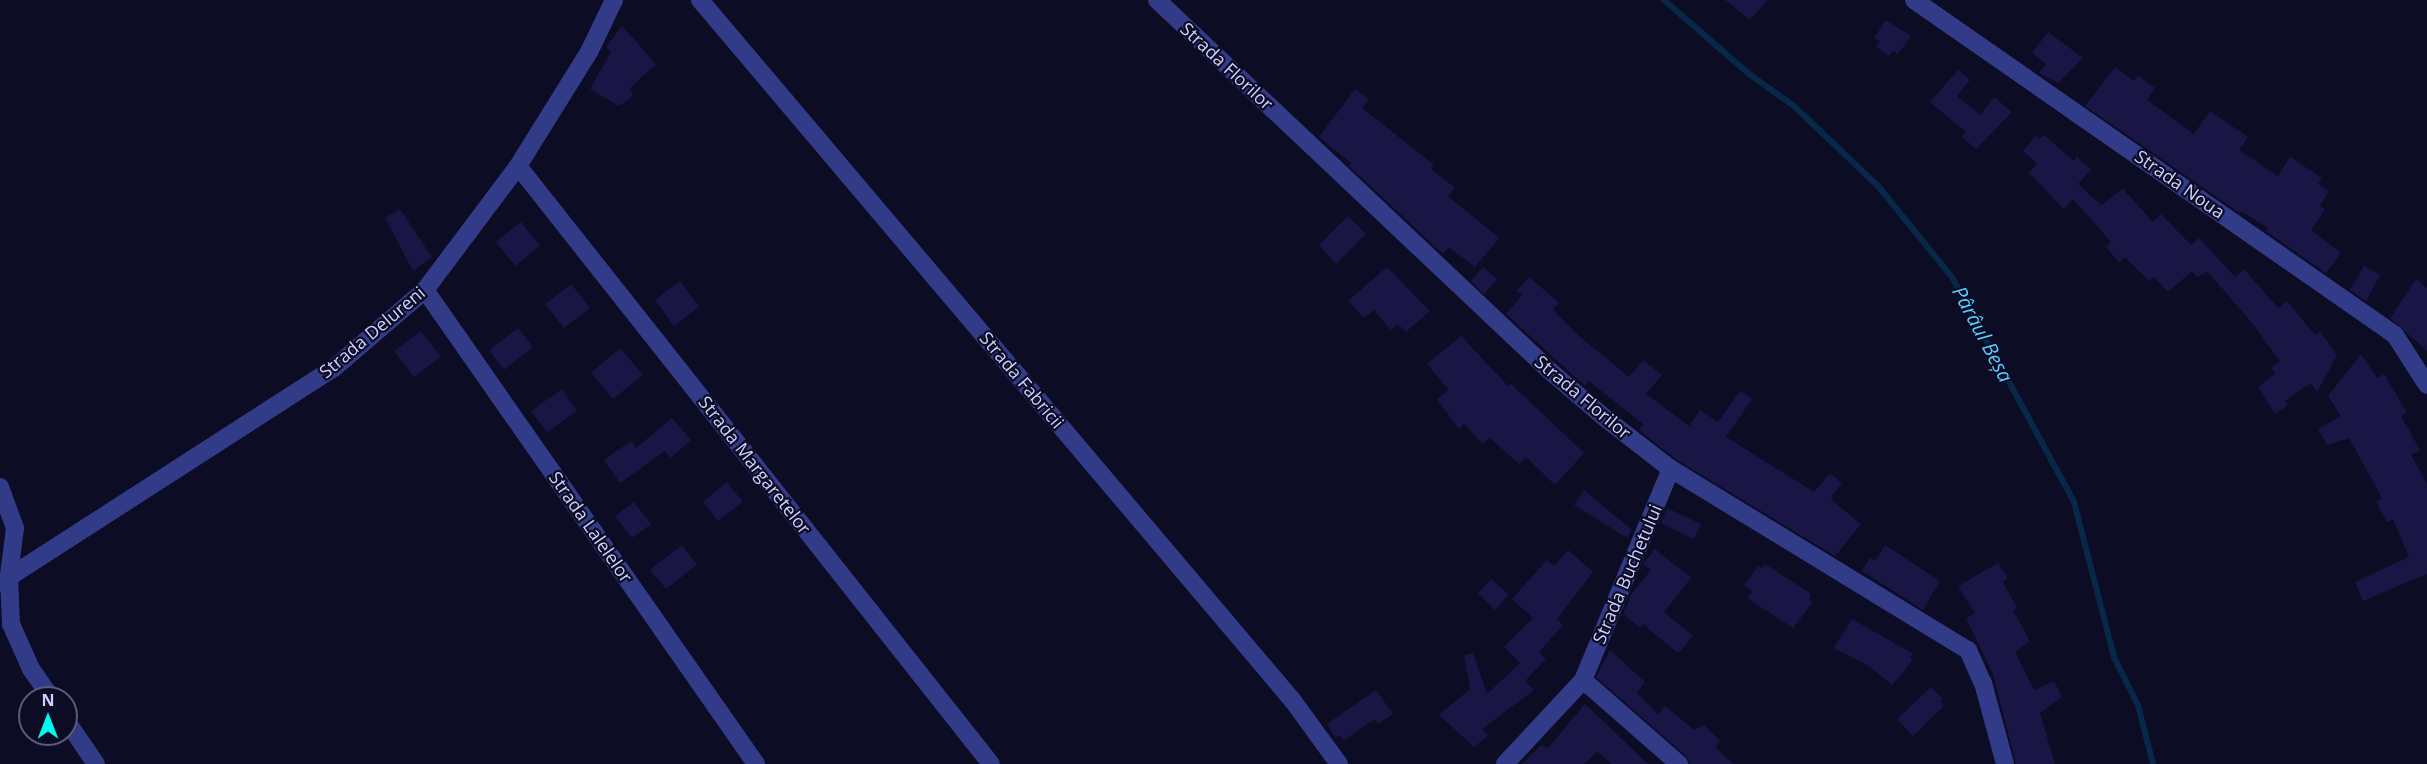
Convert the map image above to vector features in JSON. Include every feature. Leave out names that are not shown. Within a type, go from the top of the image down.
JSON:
[{"type":"street","name":"Strada Delureni","points":[[4,579],[334,368],[425,290],[518,166],[589,52],[614,0]]},
{"type":"street","name":"Strada Fabricii","points":[[700,0],[1293,701],[1339,764]]},
{"type":"street","name":"Strada Florilor","points":[[1157,0],[1550,371],[1671,469],[1968,650],[1983,682],[2005,764]]},
{"type":"street","name":"Strada Noua","points":[[1914,0],[2395,335],[2427,385]]},
{"type":"street","name":"Strada Margaretelor","points":[[518,166],[991,764]]},
{"type":"street","name":"Strada Lalelelor","points":[[425,290],[756,764]]},
{"type":"street","name":"Strada Buchetului","points":[[1505,764],[1583,680],[1671,469]]},
{"type":"street","points":[[0,487],[15,528],[4,579],[11,624],[31,669],[43,686]]},
{"type":"street","points":[[1583,680],[1679,764]]},
{"type":"street","points":[[78,738],[96,764]]},
{"type":"building","points":[[1725,0],[1767,0],[1750,20]]},
{"type":"building","points":[[1886,20],[1911,36],[1898,54],[1893,51],[1889,56],[1876,47],[1880,42],[1874,38]]},
{"type":"building","points":[[622,26],[656,64],[630,88],[633,96],[619,106],[590,89],[611,52],[606,47]]},
{"type":"building","points":[[2048,32],[2083,58],[2058,83],[2039,73],[2046,64],[2032,53]]},
{"type":"building","points":[[2115,67],[2134,81],[2138,76],[2155,88],[2147,100],[2194,134],[2210,111],[2248,137],[2239,150],[2278,176],[2290,157],[2322,178],[2318,184],[2329,191],[2320,206],[2325,209],[2311,230],[2341,253],[2326,273],[2266,231],[2268,228],[2241,211],[2240,213],[2085,106]]},
{"type":"building","points":[[1958,70],[1970,80],[1957,96],[1980,115],[1994,97],[2012,112],[1976,149],[1962,137],[1966,132],[1930,102]]},
{"type":"building","points":[[1355,89],[1369,99],[1362,108],[1434,165],[1431,169],[1455,188],[1448,196],[1499,238],[1475,267],[1449,247],[1443,254],[1349,166],[1351,163],[1319,137]]},
{"type":"building","points":[[2044,135],[2074,161],[2077,157],[2091,170],[2078,184],[2101,205],[2123,189],[2153,222],[2161,214],[2191,245],[2199,238],[2235,277],[2244,269],[2278,308],[2287,301],[2315,335],[2320,331],[2337,355],[2317,392],[2311,383],[2285,401],[2288,405],[2275,414],[2258,387],[2275,374],[2271,367],[2280,361],[2252,323],[2207,271],[2198,277],[2192,271],[2168,292],[2154,277],[2149,281],[2125,257],[2119,262],[2106,247],[2111,242],[2073,199],[2064,209],[2029,173],[2037,163],[2023,151],[2036,136],[2040,139]]},
{"type":"building","points":[[400,209],[432,257],[413,271],[385,218]]},
{"type":"building","points":[[1348,216],[1366,234],[1336,264],[1319,245]]},
{"type":"building","points":[[521,222],[540,246],[515,266],[496,242]]},
{"type":"building","points":[[2364,266],[2380,275],[2366,301],[2350,290]]},
{"type":"building","points":[[1387,267],[1430,311],[1406,332],[1398,324],[1391,330],[1374,310],[1364,318],[1348,301]]},
{"type":"building","points":[[1483,267],[1497,279],[1484,294],[1471,281]]},
{"type":"building","points":[[1529,277],[1559,303],[1553,310],[1578,335],[1629,377],[1643,360],[1662,375],[1646,394],[1689,426],[1700,410],[1718,422],[1740,391],[1752,399],[1726,437],[1814,492],[1830,473],[1842,483],[1831,497],[1861,524],[1835,556],[1677,460],[1639,430],[1643,424],[1589,381],[1585,386],[1506,314],[1522,295],[1517,291]]},
{"type":"building","points":[[2416,279],[2427,288],[2427,351],[2390,318]]},
{"type":"building","points":[[680,281],[699,307],[674,326],[655,300]]},
{"type":"building","points":[[571,284],[590,308],[564,328],[545,304]]},
{"type":"building","points":[[518,328],[533,347],[504,370],[489,350]]},
{"type":"building","points":[[421,331],[441,357],[414,377],[394,351]]},
{"type":"building","points":[[1461,336],[1508,386],[1511,384],[1584,453],[1555,485],[1526,457],[1519,464],[1489,437],[1483,444],[1464,424],[1459,429],[1437,399],[1449,390],[1427,364]]},
{"type":"building","points":[[620,348],[643,375],[613,399],[591,373]]},
{"type":"building","points":[[2361,354],[2377,378],[2384,374],[2407,413],[2401,416],[2420,450],[2411,455],[2427,484],[2427,574],[2363,601],[2355,582],[2409,557],[2393,519],[2387,522],[2376,502],[2382,498],[2349,438],[2327,445],[2318,429],[2341,416],[2328,396]]},
{"type":"building","points":[[562,389],[577,411],[547,432],[531,411]]},
{"type":"building","points":[[672,418],[691,440],[670,458],[665,451],[620,483],[604,460],[631,441],[636,448]]},
{"type":"building","points":[[727,482],[743,502],[718,521],[703,502]]},
{"type":"building","points":[[1584,490],[1632,530],[1627,538],[1574,505]]},
{"type":"building","points":[[634,502],[651,524],[632,538],[615,516]]},
{"type":"building","points":[[1667,508],[1701,524],[1694,539],[1661,523]]},
{"type":"building","points":[[682,545],[697,565],[666,589],[650,570]]},
{"type":"building","points":[[1885,545],[1940,581],[1923,610],[1862,571],[1870,558],[1875,561]]},
{"type":"building","points":[[1655,549],[1691,578],[1664,612],[1693,636],[1678,653],[1643,624],[1640,628],[1623,614],[1632,593],[1651,570],[1643,564]]},
{"type":"building","points":[[1568,550],[1593,572],[1557,619],[1563,625],[1539,652],[1546,659],[1525,681],[1534,690],[1482,729],[1488,736],[1474,747],[1439,715],[1470,689],[1464,655],[1473,653],[1487,694],[1520,663],[1504,647],[1533,618],[1512,599],[1547,560],[1554,566]]},
{"type":"building","points":[[1998,563],[2008,579],[2003,582],[2017,608],[2013,610],[2030,641],[2015,652],[2034,690],[2054,681],[2062,697],[2040,713],[2055,764],[2016,764],[1993,674],[1966,618],[1975,613],[1958,586]]},
{"type":"building","points":[[1765,564],[1811,594],[1809,599],[1813,602],[1793,628],[1747,598],[1752,591],[1744,586],[1758,566],[1762,568]]},
{"type":"building","points":[[1491,579],[1509,595],[1495,610],[1478,593]]},
{"type":"building","points":[[1852,619],[1913,654],[1910,658],[1913,660],[1892,685],[1869,666],[1834,648]]},
{"type":"building","points":[[1610,650],[1645,682],[1637,693],[1658,714],[1665,706],[1694,730],[1704,725],[1720,741],[1715,747],[1733,764],[1690,764],[1686,756],[1596,677]]},
{"type":"building","points":[[1931,687],[1943,699],[1940,702],[1944,706],[1913,736],[1897,719]]},
{"type":"building","points":[[1376,690],[1393,714],[1378,724],[1375,719],[1344,740],[1340,735],[1336,738],[1327,724]]},
{"type":"building","points":[[1585,704],[1648,764],[1611,764],[1597,751],[1584,764],[1522,764],[1542,744],[1547,749]]},
{"type":"waterway","name":"Pârâul Beșa","points":[[1664,0],[1749,74],[1794,106],[1878,186],[1952,277],[2074,502],[2114,657],[2138,705],[2153,764]]}]
